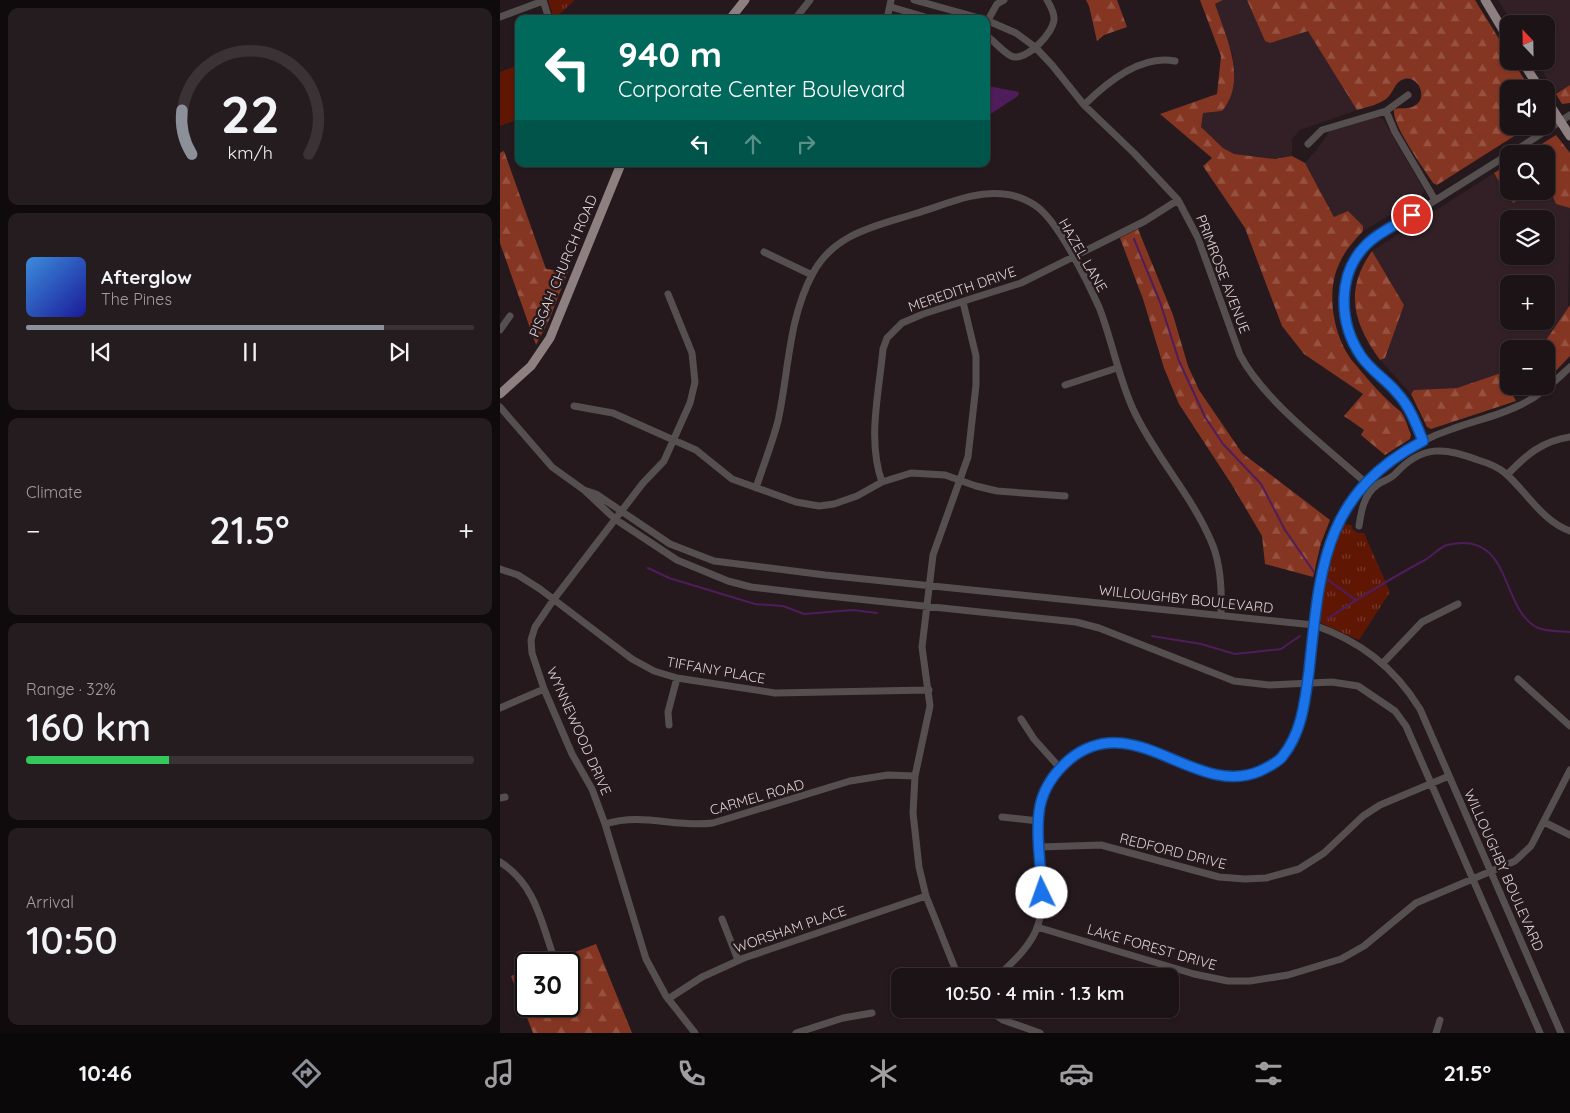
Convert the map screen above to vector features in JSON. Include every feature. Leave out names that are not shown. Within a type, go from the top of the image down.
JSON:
[{"type":"main road","points":[[733,15],[745,0]]},
{"type":"main road","points":[[1485,0],[1500,25]]},
{"type":"main road","points":[[1555,113],[1570,136]]},
{"type":"main road","name":"PISGAH CHURCH ROAD","points":[[500,394],[530,366],[550,338],[620,167]]},
{"type":"street","points":[[500,17],[543,0],[548,15]]},
{"type":"street","points":[[798,15],[810,0]]},
{"type":"street","name":"PRIMROSE AVENUE","points":[[914,0],[934,2],[974,15]]},
{"type":"street","points":[[989,15],[997,4],[1004,0]]},
{"type":"street","points":[[990,38],[1011,56],[1018,57],[1027,54],[1053,26],[1055,17],[1047,0]]},
{"type":"street","points":[[891,3],[922,15]]},
{"type":"street","name":"PRIMROSE AVENUE","points":[[990,21],[1016,33],[1034,47],[1052,65],[1084,105],[1134,153],[1178,200],[1198,238],[1237,346],[1247,368],[1272,398],[1366,484]]},
{"type":"street","points":[[1084,105],[1105,84],[1120,74],[1154,62],[1175,61]]},
{"type":"street","points":[[1308,144],[1322,130],[1386,111],[1408,95]]},
{"type":"street","points":[[1386,111],[1395,132],[1435,200]]},
{"type":"street","points":[[1524,145],[1570,115]]},
{"type":"street","points":[[1423,441],[1409,409],[1398,393],[1374,371],[1355,346],[1346,317],[1344,290],[1348,273],[1355,259],[1369,242],[1500,160]]},
{"type":"street","name":"HAZEL LANE","points":[[756,488],[777,424],[787,374],[790,339],[802,297],[819,263],[834,246],[857,232],[976,195],[1004,194],[1025,200],[1042,212],[1073,258],[1099,308],[1117,368],[1137,418],[1211,541],[1218,565],[1221,614]]},
{"type":"street","name":"MEREDITH DRIVE","points":[[882,482],[876,465],[874,448],[883,349],[888,338],[902,323],[1021,283],[1145,221],[1178,200]]},
{"type":"street","points":[[764,252],[812,274]]},
{"type":"street","name":"WYNNEWOOD DRIVE","points":[[668,294],[692,353],[695,382],[690,403],[664,461],[615,519],[554,599],[535,627],[531,640],[532,653],[544,690],[572,754],[592,789],[605,824],[639,939],[655,978],[668,999],[695,1033]]},
{"type":"street","points":[[952,968],[926,896],[914,839],[915,776],[930,706],[922,647],[933,555],[961,481],[969,448],[976,356],[963,302]]},
{"type":"street","points":[[500,330],[510,316]]},
{"type":"street","points":[[1005,968],[1028,942],[1037,927],[1042,893],[1038,821],[1050,781],[1060,768],[1076,754],[1095,746],[1118,743],[1145,747],[1209,773],[1224,777],[1254,773],[1269,767],[1282,757],[1300,725],[1314,625],[1330,540],[1342,516],[1366,484],[1390,460],[1423,441],[1518,406],[1543,392],[1570,367]]},
{"type":"street","points":[[1065,386],[1117,368]]},
{"type":"street","points":[[574,406],[613,413],[696,450],[732,479],[796,502],[819,506],[834,504],[857,496],[882,482],[911,473],[929,472],[997,491],[1065,496]]},
{"type":"street","name":"WILLOUGHBY BOULEVARD","points":[[500,407],[552,467],[584,490],[615,519],[677,560],[728,581],[751,587],[810,594],[1076,622],[1099,628],[1234,681],[1270,685],[1332,682],[1358,686],[1395,711],[1406,726],[1540,1033]]},
{"type":"street","points":[[1507,475],[1534,448],[1570,437]]},
{"type":"street","points":[[1359,526],[1361,512],[1368,495],[1376,486],[1391,479],[1415,457],[1428,452],[1444,450],[1459,453],[1501,470],[1560,528],[1570,531]]},
{"type":"street","name":"WILLOUGHBY BOULEVARD","points":[[584,490],[596,494],[670,544],[714,560],[788,571],[1314,625],[1337,633],[1358,644],[1383,663],[1408,690],[1420,709],[1562,1033]]},
{"type":"street","name":"TIFFANY PLACE","points":[[500,569],[518,575],[554,599],[632,659],[654,672],[677,678],[775,693],[929,690]]},
{"type":"street","points":[[1383,663],[1422,622],[1458,604]]},
{"type":"street","points":[[670,725],[668,712],[677,678]]},
{"type":"street","points":[[1518,680],[1570,726]]},
{"type":"street","points":[[500,708],[544,690]]},
{"type":"street","points":[[1021,719],[1034,739],[1060,768]]},
{"type":"street","name":"LAKE FOREST DRIVE","points":[[1037,927],[1194,974],[1228,981],[1250,982],[1288,975],[1341,959],[1364,946],[1416,903],[1492,872],[1515,860],[1531,846],[1570,770]]},
{"type":"street","name":"CARMEL ROAD","points":[[605,824],[630,818],[694,826],[713,823],[850,782],[888,775],[915,776]]},
{"type":"street","name":"REDFORD DRIVE","points":[[1040,847],[1102,846],[1219,877],[1244,880],[1266,878],[1299,869],[1324,853],[1363,816],[1380,804],[1450,776]]},
{"type":"street","points":[[1002,816],[1038,821]]},
{"type":"street","points":[[1544,822],[1570,835]]},
{"type":"street","points":[[500,862],[521,879],[529,890],[552,952]]},
{"type":"street","name":"WORSHAM PLACE","points":[[668,999],[702,977],[738,960],[926,896]]},
{"type":"street","points":[[722,919],[738,960]]},
{"type":"street","points":[[796,1033],[843,1018],[872,1013]]},
{"type":"street","points":[[1000,1018],[1040,1033]]},
{"type":"street","points":[[1436,1033],[1440,1020]]},
{"type":"shaded area","points":[[1223,0],[1247,0],[1265,41],[1308,30],[1357,110],[1300,130],[1292,139],[1292,156],[1275,159],[1234,154],[1223,148],[1201,127],[1203,113],[1222,111],[1233,56],[1215,4]]},
{"type":"shaded area","points":[[1498,0],[1570,0],[1570,85],[1556,94],[1555,80],[1548,80],[1541,70],[1555,70],[1555,15],[1507,15]]},
{"type":"shaded area","points":[[990,86],[1019,92],[1018,96],[990,114]]},
{"type":"shaded area","points":[[1376,116],[1383,119],[1424,190],[1422,196],[1363,231],[1363,226],[1335,218],[1305,163],[1329,132],[1338,127]]},
{"type":"shaded area","points":[[1494,173],[1500,182],[1500,200],[1511,200],[1513,203],[1518,200],[1554,200],[1556,204],[1570,208],[1568,310],[1555,328],[1555,275],[1500,275],[1500,330],[1554,330],[1546,340],[1500,340],[1500,373],[1457,388],[1414,390],[1411,394],[1380,360],[1385,358],[1404,305],[1372,251]]},
{"type":"green space","points":[[548,0],[575,0],[558,15],[553,15]]},
{"type":"green space","points":[[1086,0],[1117,0],[1127,27],[1104,35],[1097,41]]},
{"type":"green space","points":[[1200,0],[1223,0],[1215,4],[1229,44],[1234,72],[1230,99],[1222,111],[1203,113],[1201,127],[1223,148],[1234,154],[1275,159],[1292,156],[1305,163],[1334,217],[1348,211],[1363,226],[1363,231],[1350,245],[1340,262],[1335,274],[1332,300],[1337,328],[1347,354],[1371,382],[1402,413],[1411,435],[1410,439],[1385,455],[1361,435],[1364,430],[1344,416],[1363,394],[1304,354],[1282,326],[1245,228],[1203,166],[1212,158],[1160,114],[1217,94],[1221,56]]},
{"type":"green space","points":[[1247,0],[1475,0],[1500,40],[1500,70],[1518,70],[1525,80],[1500,80],[1500,135],[1516,135],[1437,185],[1433,183],[1409,146],[1394,116],[1394,109],[1411,107],[1420,101],[1421,92],[1417,83],[1409,79],[1401,80],[1389,97],[1372,106],[1357,110],[1308,31],[1270,43],[1265,41]]},
{"type":"green space","points":[[515,66],[515,120],[500,126],[500,72]]},
{"type":"green space","points":[[1570,85],[1570,103],[1562,104],[1556,94]]},
{"type":"green space","points":[[1556,135],[1570,153],[1570,208],[1556,204],[1554,200],[1555,145],[1540,145]]},
{"type":"green space","points":[[504,151],[546,269],[568,272],[549,320],[536,345],[500,243],[500,153]]},
{"type":"green space","points":[[1500,169],[1500,182],[1494,173]]},
{"type":"green space","points":[[1138,229],[1173,315],[1188,366],[1199,390],[1242,453],[1330,520],[1321,543],[1313,577],[1265,564],[1262,536],[1232,485],[1179,404],[1164,368],[1143,299],[1120,238]]},
{"type":"green space","points":[[1372,251],[1404,305],[1385,358],[1380,360],[1363,333],[1355,306],[1358,279],[1363,265]]},
{"type":"green space","points":[[1570,305],[1570,356],[1555,372],[1555,340],[1546,340],[1553,330],[1555,330],[1555,327]]},
{"type":"green space","points":[[1500,373],[1500,395],[1513,395],[1516,401],[1431,429],[1427,427],[1411,394],[1414,390],[1457,388]]},
{"type":"green space","points":[[1341,524],[1351,525],[1353,530],[1358,533],[1364,533],[1390,592],[1359,640],[1321,623],[1319,618],[1329,558]]},
{"type":"green space","points":[[596,944],[632,1033],[533,1033],[527,1017],[580,1017],[580,952],[575,952]]},
{"type":"green space","points":[[515,974],[515,986],[511,976]]},
{"type":"waterway","points":[[1134,239],[1160,302],[1179,361],[1205,417],[1223,444],[1261,484],[1285,530],[1314,572]]},
{"type":"waterway","points":[[1327,619],[1375,588],[1425,560],[1444,546],[1468,543],[1483,548],[1494,559],[1516,604],[1525,617],[1536,627],[1548,631],[1570,632]]},
{"type":"waterway","points":[[648,568],[669,578],[755,604],[783,606],[804,614],[853,610],[877,613]]},
{"type":"waterway","points":[[1328,580],[1356,600]]},
{"type":"waterway","points":[[1152,636],[1201,644],[1235,654],[1281,649],[1300,636]]},
{"type":"route","points":[[1042,893],[1038,821],[1041,804],[1050,781],[1060,768],[1076,754],[1095,746],[1118,743],[1145,747],[1209,773],[1224,777],[1243,776],[1269,767],[1282,757],[1298,729],[1307,684],[1318,592],[1334,530],[1357,494],[1374,474],[1390,460],[1423,441],[1409,409],[1398,393],[1374,371],[1355,346],[1348,327],[1344,307],[1344,290],[1348,273],[1361,250],[1369,242],[1412,215]]}]
